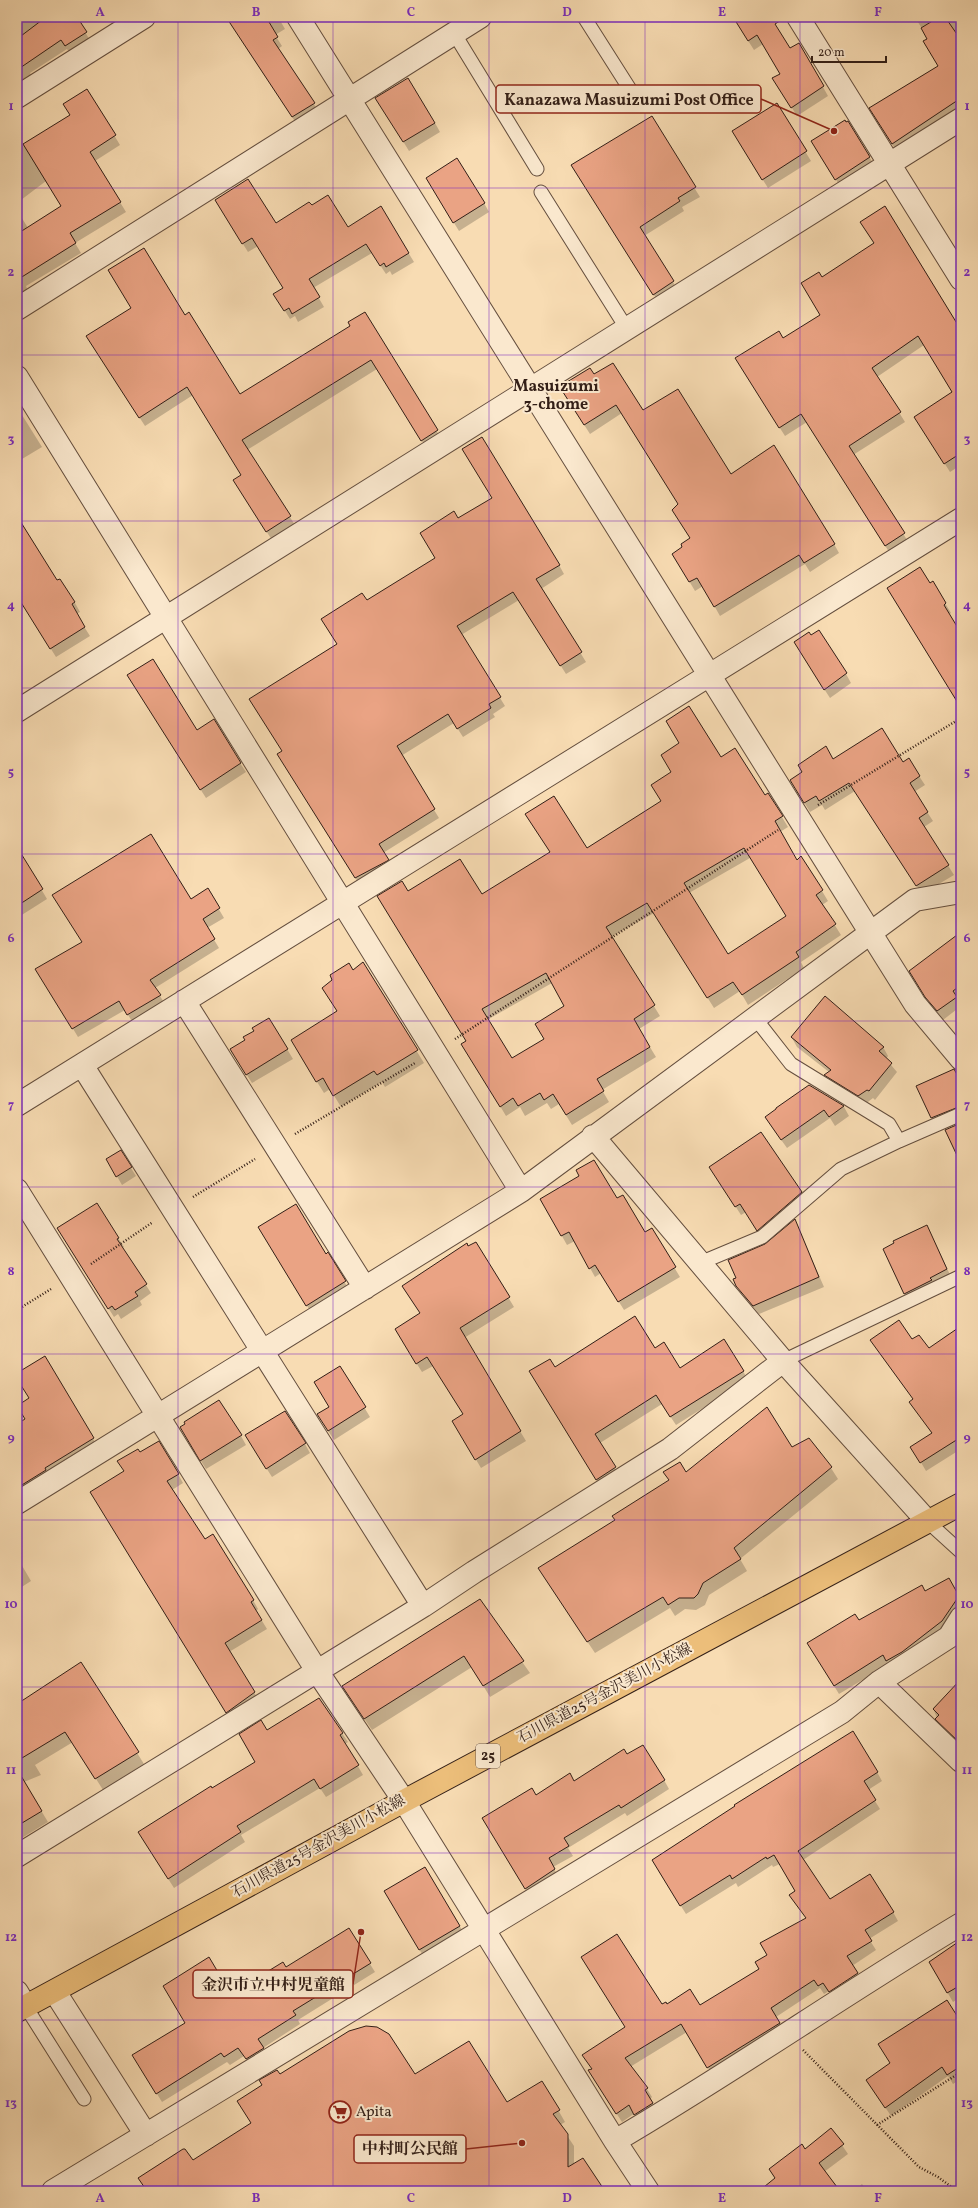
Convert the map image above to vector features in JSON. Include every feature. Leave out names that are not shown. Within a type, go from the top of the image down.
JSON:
[{"type":"main road","name":"石川県道25号金沢美川小松線","points":[[20,2003],[56,1992],[404,1801],[961,1504]]},
{"type":"street","points":[[17,97],[144,17]]},
{"type":"street","points":[[298,17],[870,934],[915,1004],[961,1059]]},
{"type":"street","points":[[17,309],[348,98],[480,17]]},
{"type":"street","points":[[798,17],[961,278]]},
{"type":"street","points":[[17,711],[961,119]]},
{"type":"street","points":[[17,377],[521,1191]]},
{"type":"street","points":[[17,1105],[342,902],[710,677],[961,519]]},
{"type":"street","points":[[17,1503],[521,1191],[593,1136],[915,900],[961,892]]},
{"type":"street","points":[[184,1001],[365,1288]]},
{"type":"street","points":[[82,1065],[261,1352],[423,1606]]},
{"type":"street","points":[[593,1136],[783,1361],[928,1522]]},
{"type":"street","points":[[17,1190],[317,1671],[404,1801],[615,2141],[648,2191]]},
{"type":"street","points":[[17,1856],[423,1606],[474,1572],[670,1449],[783,1361]]},
{"type":"street","points":[[53,2191],[842,1712],[880,1682],[949,1637],[961,1618]]},
{"type":"street","points":[[880,1682],[961,1761]]},
{"type":"street","points":[[615,2141],[690,2098],[910,1955],[961,1924]]},
{"type":"street","points":[[56,1992],[146,2134]]},
{"type":"lane","points":[[584,17],[638,102]]},
{"type":"lane","points":[[454,33],[537,169]]},
{"type":"lane","points":[[541,192],[627,329]]},
{"type":"lane","points":[[755,1018],[791,1064],[889,1124],[899,1141]]},
{"type":"lane","points":[[700,1263],[762,1237],[841,1169],[899,1141],[961,1114]]},
{"type":"lane","points":[[783,1361],[961,1276]]},
{"type":"lane","points":[[928,1522],[961,1552]]},
{"type":"lane","points":[[20,2003],[84,2099]]},
{"type":"path","points":[[17,1310],[71,1277],[172,1209],[434,1052],[798,818],[961,718]]},
{"type":"path","points":[[788,2035],[919,2167],[938,2177],[957,2191]]},
{"type":"path","points":[[877,2125],[961,2072]]},
{"type":"building","points":[[46,17],[77,17],[87,32],[65,46],[61,40],[17,70],[17,39]]},
{"type":"building","points":[[226,17],[266,17],[278,37],[273,40],[315,103],[292,117]]},
{"type":"building","points":[[733,17],[786,17],[775,24],[790,48],[799,43],[824,86],[791,108],[772,78],[780,74],[757,35],[748,41]]},
{"type":"building","points":[[939,17],[945,17],[961,40],[961,98],[892,144],[869,108],[938,66],[923,41],[927,39],[921,28]]},
{"type":"building","points":[[408,78],[435,123],[403,142],[375,98]]},
{"type":"building","points":[[87,89],[116,135],[90,152],[121,202],[70,233],[76,243],[17,280],[17,234],[61,206],[23,144],[70,115],[63,104]]},
{"type":"building","points":[[777,103],[807,151],[762,180],[732,131]]},
{"type":"building","points":[[652,116],[696,187],[678,198],[680,201],[640,227],[674,281],[653,295],[571,165]]},
{"type":"building","points":[[845,120],[846,122],[848,121],[870,157],[835,180],[811,141]]},
{"type":"building","points":[[457,158],[485,203],[453,223],[426,178]]},
{"type":"building","points":[[248,179],[276,223],[309,202],[312,205],[328,195],[348,227],[381,206],[409,253],[386,267],[384,263],[380,266],[366,244],[309,279],[320,297],[292,314],[289,308],[284,311],[273,294],[283,288],[252,238],[242,244],[215,200]]},
{"type":"building","points":[[885,206],[961,330],[961,453],[944,464],[914,417],[952,392],[918,336],[872,368],[901,412],[849,446],[905,533],[885,546],[801,414],[779,428],[735,358],[779,331],[783,338],[820,315],[801,283],[819,272],[822,277],[874,243],[860,222]]},
{"type":"building","points":[[144,248],[185,315],[189,312],[240,394],[350,326],[348,322],[365,312],[438,430],[421,441],[371,360],[242,440],[291,516],[266,532],[233,480],[241,475],[187,387],[139,418],[86,336],[131,308],[108,270]]},
{"type":"building","points":[[613,363],[643,410],[678,389],[731,474],[774,445],[835,544],[804,563],[799,555],[714,607],[697,578],[689,582],[672,554],[682,547],[681,544],[690,538],[672,510],[678,504],[616,405],[584,425],[561,389],[568,384],[567,382],[590,368],[594,374]]},
{"type":"building","points":[[482,437],[560,565],[536,579],[582,652],[560,666],[513,592],[457,626],[501,697],[489,704],[491,708],[457,729],[448,714],[397,746],[435,809],[379,844],[389,860],[355,878],[277,754],[282,751],[249,699],[337,644],[321,619],[362,593],[367,600],[435,558],[420,533],[454,511],[458,518],[492,498],[462,449]]},
{"type":"building","points":[[17,516],[57,580],[60,579],[75,602],[72,604],[85,627],[50,649],[17,596]]},
{"type":"building","points":[[920,567],[930,583],[933,581],[946,603],[944,605],[961,633],[961,708],[887,588]]},
{"type":"building","points":[[819,630],[847,673],[824,690],[794,642],[809,632],[811,635]]},
{"type":"building","points":[[153,659],[197,730],[214,719],[241,763],[200,790],[127,675]]},
{"type":"building","points":[[689,706],[721,757],[735,748],[765,795],[768,793],[783,816],[775,821],[797,860],[801,856],[823,890],[816,895],[836,924],[796,952],[799,957],[742,995],[733,982],[707,998],[647,903],[606,927],[655,1005],[634,1019],[650,1047],[597,1079],[604,1091],[566,1115],[553,1094],[544,1100],[540,1093],[518,1106],[513,1098],[500,1107],[461,1044],[466,1041],[377,896],[402,881],[408,891],[460,859],[482,894],[550,852],[525,814],[554,796],[587,848],[661,801],[651,785],[671,772],[661,755],[679,743],[666,721]],"holes":[[[744,848],[786,916],[728,954],[684,883]],[[546,973],[564,1006],[535,1024],[544,1039],[512,1058],[482,1009]]]},
{"type":"building","points":[[882,728],[903,762],[909,758],[920,776],[910,783],[928,812],[919,818],[949,865],[916,886],[849,783],[819,801],[816,796],[804,803],[790,780],[802,772],[798,765],[826,746],[833,759]]},
{"type":"building","points":[[151,834],[191,899],[208,888],[220,908],[203,919],[215,939],[150,980],[161,995],[127,1015],[119,1001],[72,1029],[35,969],[82,942],[52,895]]},
{"type":"building","points":[[17,847],[43,889],[17,906]]},
{"type":"building","points":[[961,932],[961,985],[953,991],[957,997],[937,1011],[925,997],[909,971]]},
{"type":"building","points":[[363,962],[418,1050],[377,1075],[374,1071],[333,1096],[323,1078],[316,1082],[291,1040],[337,1011],[322,988],[332,980],[330,975],[349,963],[353,970]]},
{"type":"building","points":[[825,996],[884,1047],[879,1051],[892,1063],[869,1091],[867,1090],[858,1096],[824,1075],[831,1070],[791,1037]]},
{"type":"building","points":[[269,1018],[288,1049],[246,1075],[230,1049],[245,1040],[243,1037],[254,1031],[252,1028]]},
{"type":"building","points":[[954,1069],[961,1082],[961,1106],[931,1118],[916,1086]]},
{"type":"building","points":[[809,1085],[844,1106],[829,1117],[824,1110],[781,1140],[765,1117]]},
{"type":"building","points":[[961,1123],[961,1164],[945,1130]]},
{"type":"building","points":[[761,1132],[802,1192],[757,1231],[740,1204],[735,1207],[709,1167]]},
{"type":"building","points":[[121,1150],[132,1167],[116,1177],[106,1159]]},
{"type":"building","points":[[594,1160],[617,1198],[623,1195],[645,1232],[652,1228],[676,1267],[618,1302],[595,1265],[589,1269],[569,1232],[561,1236],[540,1199],[579,1176],[576,1170]]},
{"type":"building","points":[[97,1203],[119,1238],[117,1239],[147,1284],[135,1292],[138,1296],[115,1310],[112,1306],[108,1309],[57,1228]]},
{"type":"building","points":[[296,1204],[326,1254],[328,1252],[346,1281],[306,1306],[258,1227]]},
{"type":"building","points":[[795,1219],[819,1277],[753,1306],[736,1286],[733,1279],[736,1278],[728,1260],[765,1244]]},
{"type":"building","points":[[927,1225],[947,1269],[930,1278],[932,1280],[904,1294],[883,1249],[894,1243],[893,1241]]},
{"type":"building","points":[[476,1242],[510,1297],[460,1328],[521,1431],[475,1460],[452,1421],[463,1414],[427,1357],[416,1364],[395,1329],[420,1313],[402,1286],[467,1243],[468,1246]]},
{"type":"building","points":[[635,1316],[655,1348],[664,1342],[680,1368],[724,1339],[744,1371],[670,1417],[656,1395],[595,1434],[616,1467],[596,1480],[529,1371],[550,1359],[555,1367]]},
{"type":"building","points":[[899,1320],[912,1339],[919,1335],[929,1348],[961,1326],[961,1423],[958,1439],[920,1463],[910,1447],[932,1433],[909,1402],[913,1399],[870,1340]]},
{"type":"building","points":[[45,1356],[94,1438],[45,1468],[46,1470],[17,1488],[17,1424],[25,1419],[17,1406],[29,1398],[17,1379],[17,1373]]},
{"type":"building","points":[[340,1366],[366,1407],[328,1431],[317,1414],[329,1407],[314,1382]]},
{"type":"building","points":[[219,1400],[242,1435],[200,1461],[180,1427],[185,1424],[184,1422]]},
{"type":"building","points":[[767,1407],[792,1447],[809,1438],[832,1467],[734,1548],[741,1559],[703,1583],[698,1594],[694,1598],[679,1598],[668,1605],[663,1597],[587,1642],[538,1568],[615,1520],[612,1516],[669,1480],[663,1472],[680,1462],[686,1472]]},
{"type":"building","points":[[285,1411],[306,1443],[266,1469],[245,1435]]},
{"type":"building","points":[[159,1441],[179,1474],[167,1481],[205,1539],[213,1534],[254,1600],[251,1602],[262,1620],[225,1643],[255,1692],[226,1713],[90,1492],[124,1471],[117,1461],[138,1449],[140,1452]]},
{"type":"building","points":[[949,1578],[959,1596],[942,1621],[902,1652],[886,1661],[883,1655],[834,1686],[807,1643],[855,1614],[859,1620],[922,1585],[925,1591]]},
{"type":"building","points":[[480,1599],[524,1661],[483,1686],[464,1656],[364,1719],[342,1686]]},
{"type":"building","points":[[81,1662],[139,1752],[95,1779],[65,1732],[17,1761],[17,1704]]},
{"type":"building","points":[[961,1679],[961,1744],[935,1719],[939,1715],[933,1709]]},
{"type":"building","points":[[319,1698],[343,1733],[340,1735],[359,1765],[320,1789],[314,1779],[237,1826],[241,1832],[168,1879],[138,1832],[211,1786],[212,1788],[255,1762],[239,1734],[261,1720],[267,1730]]},
{"type":"building","points":[[853,1731],[878,1772],[864,1781],[876,1800],[798,1851],[830,1899],[870,1874],[894,1912],[865,1930],[872,1941],[847,1956],[858,1973],[829,1992],[823,1983],[818,1986],[814,1980],[771,2008],[780,2023],[707,2068],[681,2024],[625,2058],[648,2088],[645,2090],[653,2103],[634,2115],[629,2105],[616,2114],[588,2070],[592,2069],[582,2055],[625,2027],[581,1957],[617,1934],[662,2004],[666,2002],[667,2004],[690,1989],[700,2005],[759,1969],[755,1962],[767,1955],[760,1943],[806,1918],[789,1895],[795,1891],[774,1855],[767,1859],[766,1857],[732,1879],[730,1875],[680,1906],[652,1860],[735,1806],[734,1805]]},
{"type":"building","points":[[643,1745],[665,1780],[621,1808],[619,1805],[564,1838],[569,1846],[549,1858],[555,1869],[525,1889],[482,1818],[532,1788],[536,1795],[570,1773],[574,1781],[624,1749],[627,1754]]},
{"type":"building","points":[[17,1769],[42,1811],[17,1826]]},
{"type":"building","points":[[425,1867],[460,1926],[419,1950],[384,1891]]},
{"type":"building","points":[[349,1928],[371,1963],[293,2011],[296,2015],[258,2039],[264,2048],[246,2059],[238,2048],[224,2057],[221,2053],[156,2094],[132,2055],[185,2023],[163,1986],[209,1957],[231,1994],[283,1962],[286,1967]]},
{"type":"building","points":[[961,1940],[961,1985],[947,1993],[929,1962]]},
{"type":"building","points":[[947,2000],[961,2022],[961,2066],[947,2075],[942,2067],[885,2108],[866,2080],[890,2063],[878,2044]]},
{"type":"building","name":"Apita","points":[[366,2026],[377,2027],[389,2034],[415,2074],[469,2041],[507,2102],[542,2081],[560,2110],[553,2114],[568,2134],[568,2167],[583,2158],[605,2191],[147,2191],[138,2178],[183,2149],[185,2149],[193,2160],[251,2123],[237,2101],[262,2085],[259,2080],[277,2070],[280,2074],[349,2031]]},
{"type":"building","points":[[831,2128],[844,2144],[819,2163],[840,2191],[759,2191],[775,2178],[769,2169],[802,2144],[805,2149]]},
{"type":"place","name":"Kanazawa Masuizumi Post Office","points":[[834,131]]},
{"type":"place","name":"金沢市立中村児童館","points":[[361,1932]]},
{"type":"place","name":"Apita","points":[[340,2112]]},
{"type":"place","name":"中村町公民館","points":[[522,2143]]},
{"type":"district","name":"Masuizumi 3-chome","points":[[556,396]]}]
